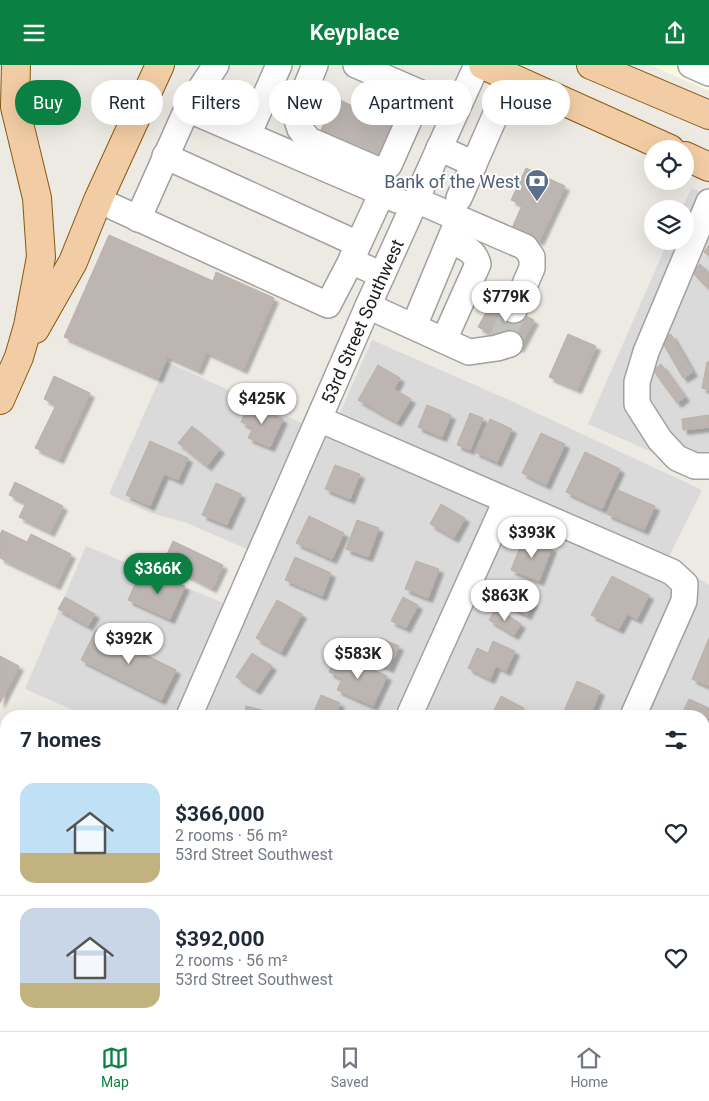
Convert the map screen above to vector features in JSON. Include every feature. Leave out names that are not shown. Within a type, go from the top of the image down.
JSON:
[{"type":"main road","points":[[16,65],[15,107],[37,198],[41,257],[20,357]]},
{"type":"main road","points":[[0,399],[20,357],[73,261],[98,200],[160,65]]},
{"type":"main road","points":[[483,65],[650,140]]},
{"type":"main road","points":[[602,67],[709,115]]},
{"type":"main road","points":[[694,160],[709,167]]},
{"type":"street","points":[[206,80],[216,65]]},
{"type":"street","points":[[248,135],[279,65]]},
{"type":"street","points":[[315,65],[295,114],[300,129],[310,140],[376,169],[384,169],[390,165],[407,125]]},
{"type":"street","points":[[356,65],[391,80]]},
{"type":"street","name":"53rd Street Southwest","points":[[470,80],[476,65]]},
{"type":"street","points":[[691,65],[709,73]]},
{"type":"street","points":[[138,219],[180,125]]},
{"type":"street","points":[[225,125],[382,193],[414,204],[459,208],[525,247],[532,257],[532,268],[516,306]]},
{"type":"street","name":"53rd Street Southwest","points":[[192,710],[368,306],[450,125]]},
{"type":"street","points":[[414,326],[450,241],[474,164],[491,125]]},
{"type":"street","points":[[439,148],[474,164]]},
{"type":"street","points":[[165,156],[355,252],[382,275]]},
{"type":"street","points":[[98,200],[328,305],[382,193]]},
{"type":"street","points":[[709,202],[646,352],[636,382],[637,404],[660,440],[677,459],[695,466],[709,466]]},
{"type":"street","points":[[444,340],[478,264],[471,250],[450,241]]},
{"type":"street","points":[[368,306],[469,352],[500,341]]},
{"type":"street","points":[[319,419],[672,572],[685,585],[684,601],[636,710]]},
{"type":"street","points":[[412,710],[506,501]]},
{"type":"shaded area","points":[[650,65],[709,65],[709,91]]},
{"type":"shaded area","points":[[694,189],[709,195],[709,477],[588,424],[664,250],[694,250],[694,200],[686,200],[690,190]]},
{"type":"shaded area","points":[[372,340],[509,400],[702,490],[667,560],[709,585],[709,710],[73,710],[25,689],[86,546],[226,604],[249,550],[187,523],[151,513],[109,494],[167,362],[330,436]]},
{"type":"building","points":[[341,100],[351,105],[351,125],[396,125],[378,163],[319,134],[323,125],[341,125]]},
{"type":"building","name":"Bank of the West","points":[[526,168],[565,186],[539,241],[512,228],[522,205],[511,200]]},
{"type":"building","points":[[109,235],[213,281],[216,272],[274,298],[243,369],[206,352],[198,370],[167,356],[158,378],[64,337]]},
{"type":"building","points":[[709,245],[709,256],[704,252]]},
{"type":"building","points":[[700,264],[709,273],[709,289],[692,272]]},
{"type":"building","points":[[493,299],[534,320],[519,348],[478,327]]},
{"type":"building","points":[[568,334],[596,346],[577,389],[549,377]]},
{"type":"building","points":[[671,334],[693,372],[683,378],[661,340]]},
{"type":"building","points":[[707,362],[709,362],[709,390],[702,388]]},
{"type":"building","points":[[661,364],[685,397],[677,403],[653,370]]},
{"type":"building","points":[[378,365],[400,378],[394,389],[411,399],[397,422],[358,400]]},
{"type":"building","points":[[54,376],[90,393],[59,459],[35,448],[56,405],[44,399]]},
{"type":"building","points":[[249,403],[283,419],[270,447],[248,438],[253,428],[241,422]]},
{"type":"building","points":[[427,405],[451,415],[442,437],[418,427]]},
{"type":"building","points":[[470,413],[483,418],[470,450],[457,445]]},
{"type":"building","points":[[709,415],[709,427],[683,430],[682,419]]},
{"type":"building","points":[[490,419],[512,429],[497,462],[475,452]]},
{"type":"building","points":[[192,426],[220,449],[207,466],[178,443]]},
{"type":"building","points":[[541,433],[565,444],[546,485],[522,473]]},
{"type":"building","points":[[150,441],[188,458],[178,480],[164,474],[150,506],[126,495]]},
{"type":"building","points":[[585,452],[620,469],[602,509],[566,492]]},
{"type":"building","points":[[335,465],[360,474],[350,499],[325,489]]},
{"type":"building","points":[[15,482],[63,506],[50,532],[19,517],[26,503],[9,495]]},
{"type":"building","points":[[216,483],[241,494],[227,525],[202,515]]},
{"type":"building","points":[[618,490],[655,506],[644,530],[607,514]]},
{"type":"building","points":[[441,504],[465,518],[454,538],[430,524]]},
{"type":"building","points":[[309,516],[344,533],[332,559],[296,543]]},
{"type":"building","points":[[357,520],[379,528],[368,557],[346,549]]},
{"type":"building","points":[[2,530],[27,542],[31,534],[71,554],[56,585],[0,558],[0,535]]},
{"type":"building","points":[[524,537],[552,548],[539,581],[511,570]]},
{"type":"building","points":[[173,541],[223,565],[212,588],[163,563]]},
{"type":"building","points":[[295,557],[331,573],[322,596],[285,580]]},
{"type":"building","points":[[416,561],[439,569],[428,598],[405,589]]},
{"type":"building","points":[[155,572],[185,586],[170,619],[128,600],[138,578],[150,584]]},
{"type":"building","points":[[612,576],[649,595],[637,619],[627,614],[619,629],[591,615]]},
{"type":"building","points":[[503,587],[533,602],[527,615],[497,601]]},
{"type":"building","points":[[65,597],[95,614],[88,626],[58,609]]},
{"type":"building","points":[[403,597],[418,605],[406,628],[391,621]]},
{"type":"building","points":[[277,600],[302,614],[281,652],[256,638]]},
{"type":"building","points":[[496,608],[521,624],[514,635],[489,620]]},
{"type":"building","points":[[96,630],[176,670],[161,700],[81,660]]},
{"type":"building","points":[[380,638],[399,646],[389,668],[370,660]]},
{"type":"building","points":[[709,638],[709,686],[692,679]]},
{"type":"building","points":[[493,641],[515,651],[506,671],[496,666],[490,679],[468,668],[477,648],[488,653]]},
{"type":"building","points":[[252,653],[272,666],[256,690],[236,677]]},
{"type":"building","points":[[338,653],[387,676],[373,706],[337,690],[342,679],[329,672]]},
{"type":"building","points":[[0,656],[19,666],[0,703]]},
{"type":"building","points":[[577,681],[600,691],[592,710],[564,710]]},
{"type":"building","points":[[321,695],[340,703],[337,710],[315,710]]},
{"type":"building","points":[[501,696],[524,708],[523,710],[494,710]]},
{"type":"building","points":[[689,699],[709,708],[709,710],[684,710]]},
{"type":"building","points":[[246,706],[262,710],[245,710]]},
{"type":"tunnel","points":[[502,339],[514,310]]},
{"type":"place","name":"Bank of the West","points":[[537,202]]}]
